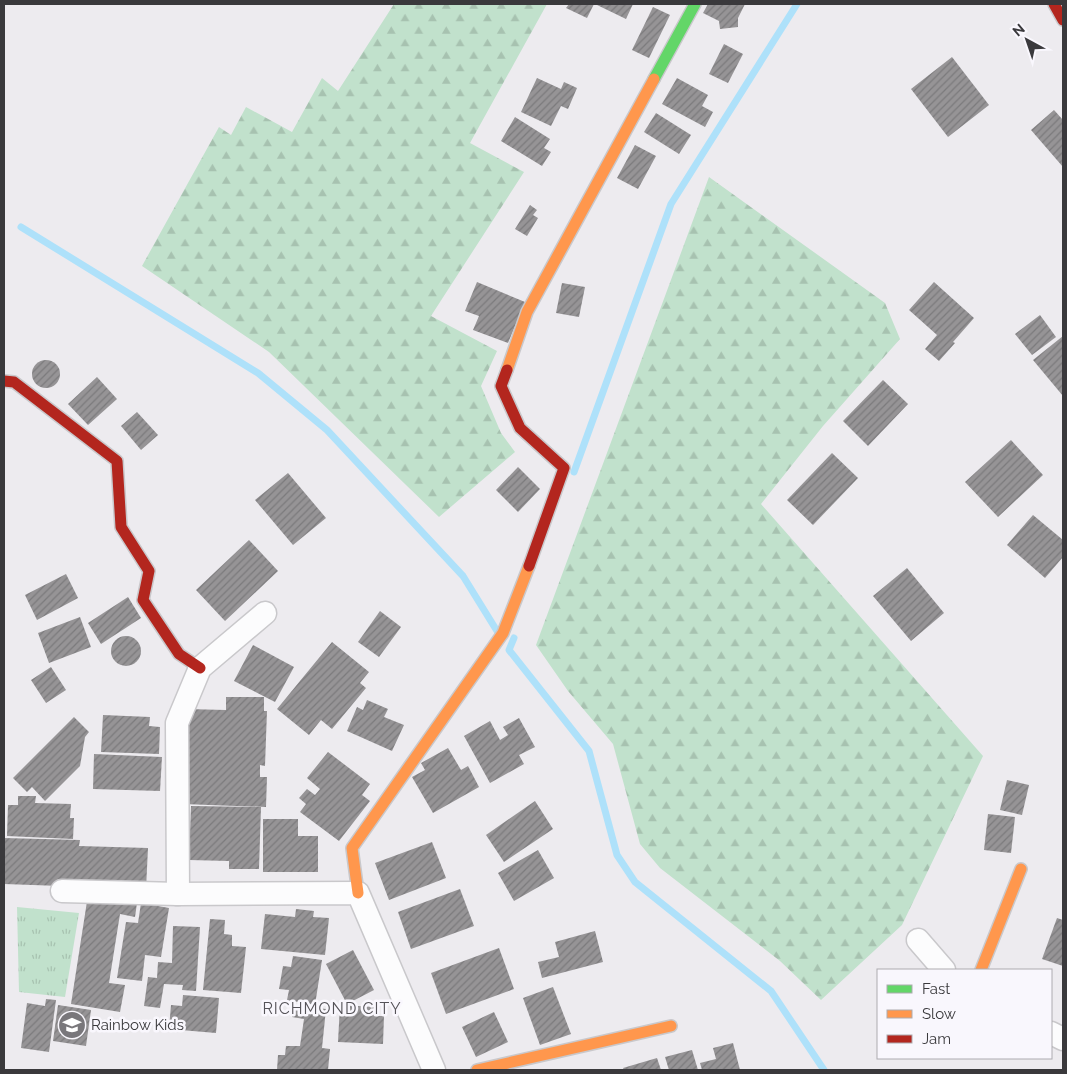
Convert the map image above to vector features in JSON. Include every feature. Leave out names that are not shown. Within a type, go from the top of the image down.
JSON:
[{"type":"street","points":[[434,1070],[358,893],[352,848],[500,636],[540,538],[564,468],[520,428],[501,386],[527,312],[695,4]]},
{"type":"street","points":[[1054,4],[1063,20]]},
{"type":"street","points":[[4,381],[14,382],[117,462],[121,527],[149,570],[144,600],[179,654],[200,668]]},
{"type":"street","points":[[178,894],[177,723],[200,668],[265,613]]},
{"type":"street","points":[[981,969],[1021,869]]},
{"type":"street","points":[[62,891],[178,894],[358,893]]},
{"type":"street","points":[[918,940],[943,969]]},
{"type":"street","points":[[477,1070],[671,1026]]},
{"type":"green space","points":[[394,4],[547,4],[470,143],[524,172],[431,316],[497,351],[481,386],[501,433],[515,452],[439,517],[269,352],[142,266],[219,127],[231,135],[246,107],[292,132],[322,78],[338,91]]},
{"type":"green space","points":[[709,177],[885,303],[900,339],[823,426],[761,504],[983,756],[902,925],[821,1000],[780,961],[660,868],[640,844],[613,744],[568,691],[536,645]]},
{"type":"green space","points":[[17,907],[79,913],[65,997],[19,992]]},
{"type":"building","points":[[569,4],[594,4],[587,18],[566,8]]},
{"type":"building","points":[[595,4],[633,4],[626,19]]},
{"type":"building","points":[[708,4],[745,4],[738,18],[738,27],[720,29],[719,21],[703,13]]},
{"type":"building","points":[[653,7],[670,15],[649,58],[632,50]]},
{"type":"building","points":[[724,44],[743,54],[728,83],[709,74]]},
{"type":"building","points":[[952,57],[989,105],[948,137],[911,89]]},
{"type":"building","points":[[537,78],[561,89],[564,82],[577,88],[568,109],[561,106],[551,126],[521,112]]},
{"type":"building","points":[[677,78],[708,95],[702,106],[713,112],[705,127],[662,104]]},
{"type":"building","points":[[1054,110],[1063,120],[1063,167],[1031,130]]},
{"type":"building","points":[[656,113],[691,135],[679,154],[644,132]]},
{"type":"building","points":[[515,117],[550,139],[544,148],[551,152],[542,166],[501,141]]},
{"type":"building","points":[[635,145],[656,156],[638,189],[617,178]]},
{"type":"building","points":[[530,205],[537,210],[533,215],[538,218],[527,236],[515,229]]},
{"type":"building","points":[[477,282],[525,302],[508,343],[473,330],[479,316],[465,311]]},
{"type":"building","points":[[934,282],[974,318],[939,361],[925,349],[937,335],[909,310]]},
{"type":"building","points":[[562,283],[585,287],[579,317],[556,313]]},
{"type":"building","points":[[1040,315],[1056,337],[1032,355],[1015,334]]},
{"type":"building","points":[[1063,336],[1063,396],[1033,360]]},
{"type":"building","points":[[46,360],[56,364],[60,374],[56,384],[46,388],[36,384],[32,374],[36,364]]},
{"type":"building","points":[[97,377],[117,399],[88,425],[68,404]]},
{"type":"building","points":[[883,380],[908,404],[868,446],[843,421]]},
{"type":"building","points":[[137,412],[158,435],[141,450],[121,426]]},
{"type":"building","points":[[1011,440],[1043,475],[998,517],[965,482]]},
{"type":"building","points":[[832,453],[858,478],[813,525],[787,500]]},
{"type":"building","points":[[518,467],[540,489],[518,512],[496,490]]},
{"type":"building","points":[[288,473],[326,518],[293,545],[255,500]]},
{"type":"building","points":[[1033,515],[1063,540],[1063,557],[1045,578],[1007,545]]},
{"type":"building","points":[[249,540],[278,571],[225,621],[196,590]]},
{"type":"building","points":[[907,568],[944,613],[911,641],[873,596]]},
{"type":"building","points":[[66,574],[78,598],[37,620],[25,595]]},
{"type":"building","points":[[128,597],[141,618],[101,644],[88,623]]},
{"type":"building","points":[[380,611],[401,627],[379,657],[358,642]]},
{"type":"building","points":[[80,617],[91,647],[49,663],[38,633]]},
{"type":"building","points":[[126,636],[137,640],[141,651],[137,662],[126,666],[115,662],[111,651],[115,640]]},
{"type":"building","points":[[332,642],[369,672],[360,683],[366,688],[332,729],[321,720],[309,735],[277,709]]},
{"type":"building","points":[[253,645],[294,667],[275,702],[234,681]]},
{"type":"building","points":[[51,667],[66,690],[46,703],[31,680]]},
{"type":"building","points":[[226,697],[264,697],[264,711],[267,711],[265,766],[260,765],[260,777],[267,777],[266,807],[183,804],[186,709],[226,710]]},
{"type":"building","points":[[367,700],[388,709],[384,717],[404,725],[392,751],[347,731],[357,707],[363,710]]},
{"type":"building","points":[[103,715],[150,717],[149,726],[160,727],[159,754],[101,752]]},
{"type":"building","points":[[74,717],[89,732],[85,737],[80,766],[45,801],[32,787],[27,792],[13,778]]},
{"type":"building","points":[[519,718],[535,747],[519,755],[524,764],[490,783],[464,736],[490,721],[500,740],[508,735],[503,727]]},
{"type":"building","points":[[448,748],[461,770],[468,766],[479,787],[433,813],[412,777],[425,770],[421,763]]},
{"type":"building","points":[[328,752],[370,784],[362,795],[370,801],[339,841],[300,812],[306,804],[299,798],[307,789],[315,795],[320,789],[307,778]]},
{"type":"building","points":[[94,754],[162,757],[160,791],[93,789]]},
{"type":"building","points":[[1007,780],[1029,785],[1022,815],[1000,810]]},
{"type":"building","points":[[18,796],[36,796],[35,803],[71,804],[70,818],[74,818],[73,839],[7,836],[8,805],[18,805]]},
{"type":"building","points":[[535,801],[553,829],[504,862],[486,835]]},
{"type":"building","points":[[191,806],[261,807],[259,869],[229,869],[229,861],[189,860]]},
{"type":"building","points":[[988,814],[1015,817],[1011,853],[984,850]]},
{"type":"building","points":[[263,819],[298,819],[298,836],[318,836],[318,872],[263,872]]},
{"type":"building","points":[[4,838],[80,840],[79,846],[148,848],[146,889],[4,884]]},
{"type":"building","points":[[432,842],[446,878],[389,900],[375,863]]},
{"type":"building","points":[[538,850],[554,878],[514,901],[498,873]]},
{"type":"building","points":[[460,889],[474,926],[411,949],[398,912]]},
{"type":"building","points":[[88,895],[137,903],[135,917],[120,914],[109,983],[125,985],[120,1012],[71,1004]]},
{"type":"building","points":[[141,903],[169,908],[161,957],[145,955],[142,981],[117,978],[126,922],[138,923]]},
{"type":"building","points":[[296,909],[314,911],[313,917],[329,918],[325,955],[261,949],[265,914],[295,917]]},
{"type":"building","points":[[1057,918],[1063,920],[1063,966],[1042,959]]},
{"type":"building","points":[[210,919],[225,920],[224,934],[232,935],[232,946],[246,947],[241,993],[203,990]]},
{"type":"building","points":[[173,926],[200,927],[196,991],[182,990],[183,985],[164,984],[160,1008],[144,1006],[148,977],[157,978],[158,962],[172,963]]},
{"type":"building","points":[[595,931],[603,962],[542,978],[538,962],[559,957],[555,942]]},
{"type":"building","points":[[499,948],[514,989],[446,1014],[431,973]]},
{"type":"building","points":[[353,950],[374,990],[347,1004],[326,964]]},
{"type":"building","points":[[293,956],[322,960],[315,1005],[287,1000],[289,990],[279,989],[283,966],[291,967]]},
{"type":"building","points":[[553,987],[571,1034],[540,1045],[523,998]]},
{"type":"building","points":[[183,995],[219,998],[216,1033],[169,1029],[171,1005],[182,1006]]},
{"type":"building","points":[[46,999],[56,1000],[49,1052],[21,1048],[27,1003],[45,1006]]},
{"type":"building","name":"Rainbow Kids","points":[[58,1005],[91,1010],[86,1046],[53,1041]]},
{"type":"building","points":[[293,1005],[326,1009],[322,1048],[330,1049],[328,1070],[277,1070],[278,1055],[285,1055],[286,1046],[300,1046],[304,1019],[292,1017]]},
{"type":"building","points":[[340,1005],[374,1007],[374,1016],[384,1016],[383,1044],[338,1042]]},
{"type":"building","points":[[494,1012],[508,1042],[476,1057],[462,1027]]},
{"type":"building","points":[[733,1043],[740,1070],[702,1070],[700,1063],[716,1059],[713,1048]]},
{"type":"building","points":[[692,1050],[698,1070],[669,1070],[665,1057]]},
{"type":"building","points":[[657,1058],[661,1070],[624,1070],[623,1068]]},
{"type":"waterway","points":[[574,472],[671,204],[797,4]]},
{"type":"waterway","points":[[21,227],[258,373],[327,430],[463,576],[497,631]]},
{"type":"waterway","points":[[514,638],[509,650],[589,751],[617,855],[635,882],[771,991],[824,1070]]},
{"type":"traffic: fast","points":[[654,79],[695,4]]},
{"type":"traffic: slow","points":[[507,370],[527,312],[654,79]]},
{"type":"traffic: slow","points":[[358,893],[352,848],[503,633],[529,566]]},
{"type":"traffic: slow","points":[[981,969],[1021,869]]},
{"type":"traffic: slow","points":[[477,1070],[671,1026]]},
{"type":"traffic: jam","points":[[1054,4],[1063,20]]},
{"type":"traffic: jam","points":[[507,370],[501,386],[520,428],[564,468],[529,566]]},
{"type":"traffic: jam","points":[[4,381],[14,382],[117,461],[121,527],[149,571],[143,600],[179,654],[200,668]]},
{"type":"place","name":"Rainbow Kids","points":[[72,1025]]},
{"type":"district","name":"RICHMOND CITY","points":[[332,1008]]}]
